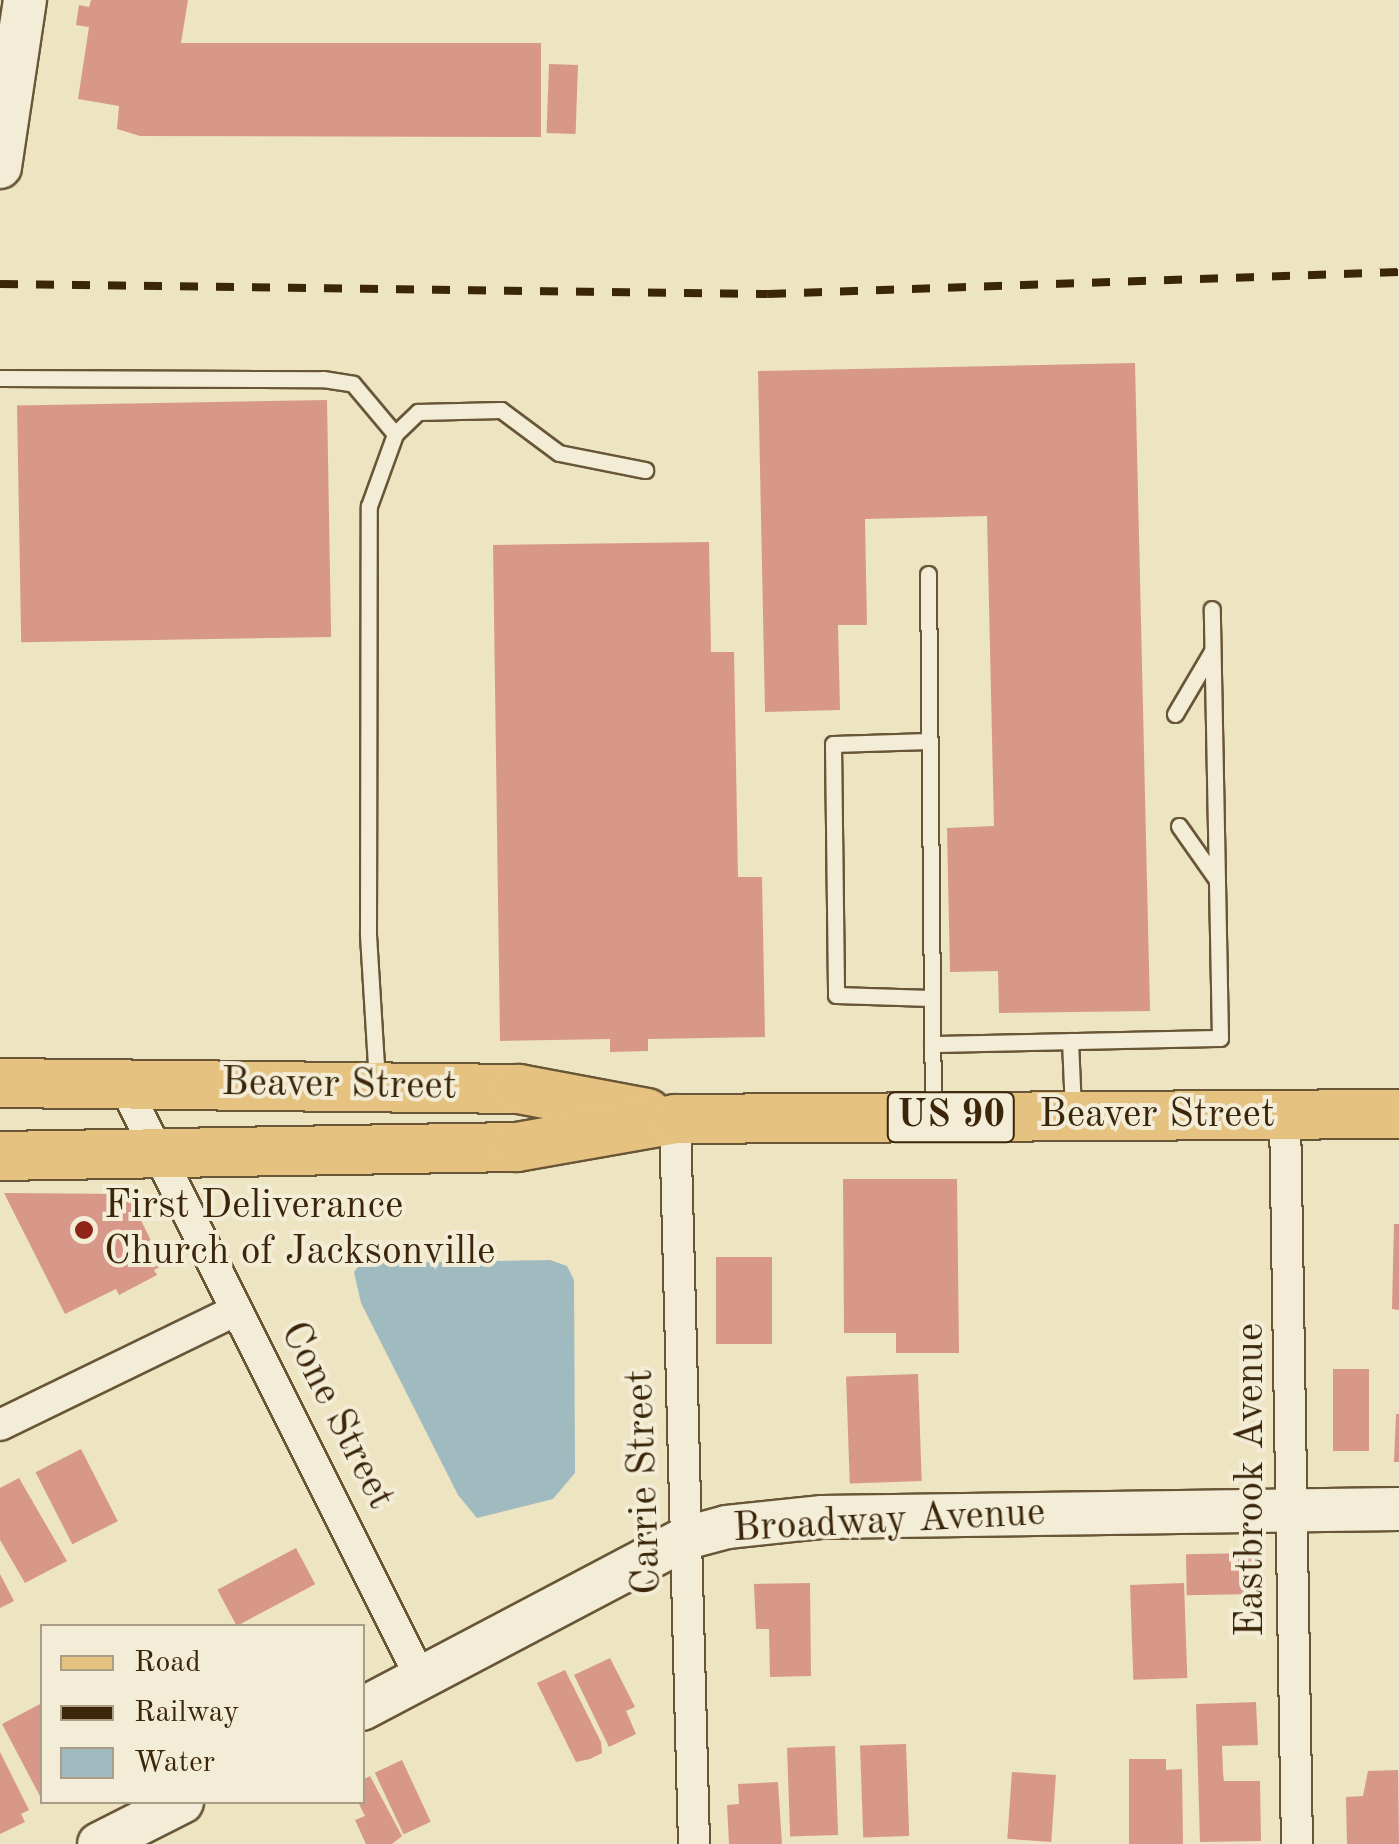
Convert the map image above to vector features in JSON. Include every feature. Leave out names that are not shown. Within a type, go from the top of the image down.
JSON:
[{"type":"main road","name":"Beaver Street","points":[[0,1083],[519,1089],[675,1119]]},
{"type":"main road","name":"Beaver Street","points":[[0,1156],[516,1148],[675,1119],[1399,1114]]},
{"type":"street","points":[[0,168],[25,0]]},
{"type":"street","name":"Cone Street","points":[[123,1083],[162,1154],[420,1679]]},
{"type":"street","points":[[376,1149],[377,1086]]},
{"type":"street","name":"Eastbrook Avenue","points":[[1284,1116],[1295,1510],[1298,1844]]},
{"type":"street","name":"Carrie Street","points":[[675,1119],[694,1844]]},
{"type":"street","points":[[0,1425],[237,1310]]},
{"type":"street","name":"Broadway Avenue","points":[[365,1707],[686,1538],[822,1517],[1399,1509]]},
{"type":"street","points":[[99,1844],[178,1804]]},
{"type":"lane","points":[[0,378],[323,379],[353,384],[394,434]]},
{"type":"lane","points":[[377,1086],[368,932],[370,506],[394,434],[418,412],[501,410],[559,453],[645,470]]},
{"type":"lane","points":[[928,574],[933,1118]]},
{"type":"lane","points":[[932,1044],[1220,1038],[1212,610]]},
{"type":"lane","points":[[1175,714],[1213,650]]},
{"type":"lane","points":[[929,741],[833,744],[836,996],[932,998]]},
{"type":"lane","points":[[1180,826],[1218,880]]},
{"type":"lane","points":[[1070,1041],[1073,1115]]},
{"type":"water","points":[[550,1260],[567,1266],[574,1280],[575,1473],[553,1499],[477,1518],[458,1495],[361,1303],[354,1272],[361,1263]]},
{"type":"building","points":[[91,0],[188,0],[181,43],[541,43],[541,137],[140,136],[117,129],[119,106],[78,99],[89,27],[76,25],[79,5],[89,7]]},
{"type":"building","points":[[549,64],[578,65],[576,134],[547,133]]},
{"type":"building","points":[[1135,363],[1150,1011],[999,1013],[998,971],[950,972],[947,828],[994,826],[987,516],[865,519],[867,625],[838,625],[840,710],[765,712],[758,371]]},
{"type":"building","points":[[327,400],[331,637],[21,642],[17,405]]},
{"type":"building","points":[[709,542],[711,652],[734,652],[738,877],[762,877],[765,1037],[648,1039],[648,1051],[610,1052],[610,1039],[500,1041],[493,545]]},
{"type":"building","points":[[843,1179],[957,1179],[959,1353],[896,1353],[896,1333],[844,1333]]},
{"type":"building","name":"First Deliverance Church of Jacksonville","points":[[4,1193],[128,1194],[163,1265],[154,1270],[157,1275],[119,1295],[116,1289],[65,1314]]},
{"type":"building","points":[[1394,1224],[1399,1224],[1399,1310],[1392,1309]]},
{"type":"building","points":[[716,1257],[772,1257],[772,1344],[716,1344]]},
{"type":"building","points":[[1333,1369],[1369,1369],[1369,1451],[1333,1451]]},
{"type":"building","points":[[918,1374],[922,1481],[850,1483],[846,1377]]},
{"type":"building","points":[[1399,1414],[1399,1462],[1394,1462]]},
{"type":"building","points":[[81,1449],[118,1521],[72,1544],[36,1472]]},
{"type":"building","points":[[19,1478],[67,1561],[25,1583],[0,1540],[0,1488]]},
{"type":"building","points":[[296,1548],[315,1584],[236,1624],[217,1590]]},
{"type":"building","points":[[1254,1553],[1255,1594],[1187,1595],[1186,1554]]},
{"type":"building","points":[[0,1574],[14,1601],[0,1608]]},
{"type":"building","points":[[810,1583],[811,1676],[770,1677],[769,1629],[756,1629],[754,1584]]},
{"type":"building","points":[[1184,1583],[1187,1678],[1133,1680],[1130,1585]]},
{"type":"building","points":[[610,1658],[635,1707],[626,1711],[636,1734],[609,1747],[574,1675]]},
{"type":"building","points":[[565,1670],[601,1742],[602,1753],[576,1762],[537,1683]]},
{"type":"building","points":[[1256,1702],[1258,1745],[1222,1746],[1224,1781],[1260,1781],[1261,1841],[1200,1842],[1196,1704]]},
{"type":"building","points":[[40,1704],[40,1796],[2,1724]]},
{"type":"building","points":[[906,1744],[909,1836],[863,1838],[860,1746]]},
{"type":"building","points":[[835,1746],[838,1835],[790,1837],[787,1748]]},
{"type":"building","points":[[0,1752],[29,1810],[21,1814],[25,1822],[0,1834]]},
{"type":"building","points":[[1129,1759],[1166,1759],[1166,1770],[1182,1769],[1183,1844],[1129,1844]]},
{"type":"building","points":[[402,1760],[431,1822],[404,1834],[375,1773]]},
{"type":"building","points":[[1398,1770],[1399,1844],[1347,1844],[1346,1797],[1363,1796],[1368,1771]]},
{"type":"building","points":[[1012,1772],[1056,1775],[1051,1842],[1007,1839]]},
{"type":"building","points":[[370,1776],[402,1836],[392,1844],[366,1844],[355,1820],[365,1816],[359,1804],[365,1804],[365,1778]]},
{"type":"building","points":[[778,1782],[782,1844],[729,1844],[727,1805],[739,1804],[738,1784]]},
{"type":"railway","points":[[0,284],[768,294],[1399,272]]},
{"type":"place","name":"First Deliverance Church of Jacksonville","points":[[84,1230]]}]
